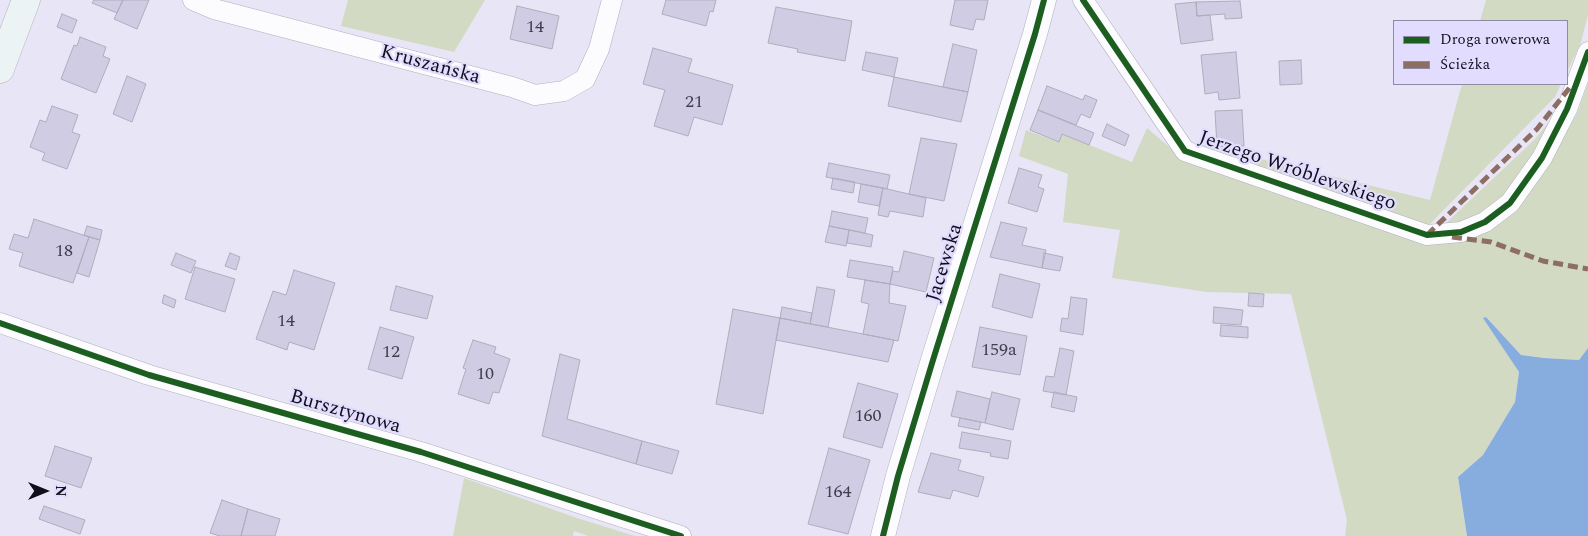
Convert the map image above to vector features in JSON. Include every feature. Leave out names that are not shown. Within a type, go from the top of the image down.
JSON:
[{"type":"main road","points":[[0,69],[26,0]]},
{"type":"street","name":"Kruszańska","points":[[193,0],[214,9],[512,87],[535,95],[564,91],[585,79],[599,49],[612,0]]},
{"type":"street","name":"Jacewska","points":[[883,536],[898,476],[930,369],[1044,0]]},
{"type":"street","name":"Jerzego Wróblewskiego","points":[[1083,0],[1185,151],[1427,235],[1461,232],[1484,222],[1510,203],[1542,158],[1567,109],[1588,52]]},
{"type":"street","name":"Bursztynowa","points":[[0,323],[149,375],[420,452],[681,536]]},
{"type":"green space","points":[[348,0],[485,0],[454,52],[341,26]]},
{"type":"green space","points":[[1486,0],[1588,0],[1588,15],[1581,42],[1568,70],[1568,20],[1480,20]]},
{"type":"green space","points":[[1588,83],[1588,348],[1579,360],[1521,355],[1486,317],[1484,318],[1519,372],[1515,402],[1483,455],[1458,477],[1467,536],[1345,536],[1347,520],[1291,294],[1207,292],[1112,278],[1120,230],[1063,222],[1068,174],[1019,156],[1026,130],[1058,142],[1062,134],[1132,162],[1147,128],[1181,157],[1429,240],[1464,242],[1518,206],[1544,170],[1577,114]]},
{"type":"green space","points":[[1462,85],[1561,85],[1555,97],[1426,228],[1192,148],[1195,143],[1430,200]]},
{"type":"green space","points":[[1556,113],[1540,149],[1507,196],[1469,222],[1443,226],[1535,139]]},
{"type":"green space","points":[[464,478],[577,518],[635,536],[588,536],[574,531],[573,536],[453,536]]},
{"type":"water","points":[[1486,317],[1521,355],[1579,360],[1588,348],[1588,536],[1467,536],[1458,477],[1483,455],[1515,402],[1519,372],[1483,318]]},
{"type":"building","points":[[94,0],[123,0],[117,13],[92,3]]},
{"type":"building","points":[[123,0],[149,0],[137,29],[114,19]]},
{"type":"building","points":[[666,0],[716,0],[713,12],[710,11],[706,26],[662,14]]},
{"type":"building","points":[[955,0],[988,0],[984,20],[976,19],[973,30],[950,25]]},
{"type":"building","points":[[1240,1],[1242,18],[1225,19],[1225,14],[1197,16],[1196,2]]},
{"type":"building","points":[[1196,2],[1197,16],[1210,15],[1213,40],[1181,44],[1175,4]]},
{"type":"building","points":[[517,6],[559,16],[552,49],[510,39]]},
{"type":"building","points":[[776,7],[852,21],[845,61],[797,52],[798,49],[768,43]]},
{"type":"building","points":[[62,14],[77,20],[72,33],[57,27]]},
{"type":"building","points":[[80,37],[106,47],[103,56],[110,59],[96,93],[61,79],[74,45],[77,46]]},
{"type":"building","points":[[953,44],[977,50],[968,92],[943,87]]},
{"type":"building","points":[[653,48],[692,59],[688,72],[733,85],[722,125],[694,117],[688,136],[654,126],[665,90],[643,84]]},
{"type":"building","points":[[866,52],[898,58],[894,77],[862,70]]},
{"type":"building","points":[[1236,52],[1240,98],[1219,100],[1218,92],[1205,94],[1201,55]]},
{"type":"building","points":[[1301,60],[1302,84],[1280,85],[1279,61]]},
{"type":"building","points":[[127,76],[146,84],[132,122],[113,114]]},
{"type":"building","points":[[894,77],[968,92],[961,122],[888,106]]},
{"type":"building","points":[[1047,86],[1083,100],[1085,95],[1097,100],[1090,118],[1081,114],[1076,125],[1038,110]]},
{"type":"building","points":[[52,106],[78,115],[72,132],[80,135],[67,169],[42,160],[45,153],[30,147],[40,120],[46,122]]},
{"type":"building","points":[[1038,110],[1094,133],[1089,145],[1062,134],[1059,142],[1030,130]]},
{"type":"building","points":[[1242,110],[1244,146],[1217,147],[1215,111]]},
{"type":"building","points":[[1107,124],[1129,135],[1125,146],[1102,136]]},
{"type":"building","points":[[921,138],[957,144],[944,201],[909,194]]},
{"type":"building","points":[[829,163],[890,175],[887,189],[826,177]]},
{"type":"building","points":[[1019,168],[1042,175],[1038,187],[1044,189],[1037,212],[1008,203]]},
{"type":"building","points":[[833,178],[855,182],[853,193],[831,189]]},
{"type":"building","points":[[861,184],[883,188],[879,206],[858,202]]},
{"type":"building","points":[[883,188],[926,198],[923,217],[890,211],[888,217],[878,215]]},
{"type":"building","points":[[832,211],[868,218],[865,233],[829,226]]},
{"type":"building","points":[[34,219],[89,237],[73,283],[19,266],[23,253],[9,249],[14,234],[28,238]]},
{"type":"building","points":[[1001,222],[1027,228],[1022,245],[1046,250],[1042,268],[990,257]]},
{"type":"building","points":[[87,226],[102,230],[100,240],[84,235]]},
{"type":"building","points":[[829,226],[849,230],[846,246],[825,242]]},
{"type":"building","points":[[849,230],[873,235],[871,247],[847,243]]},
{"type":"building","points":[[89,237],[100,240],[89,277],[77,273]]},
{"type":"building","points":[[904,251],[934,258],[926,292],[890,284],[893,271],[899,272]]},
{"type":"building","points":[[176,253],[196,261],[191,273],[171,265]]},
{"type":"building","points":[[230,253],[240,257],[236,270],[225,266]]},
{"type":"building","points":[[1044,253],[1063,257],[1060,271],[1042,268]]},
{"type":"building","points":[[850,260],[893,267],[890,284],[847,277]]},
{"type":"building","points":[[195,267],[235,279],[225,312],[185,299]]},
{"type":"building","points":[[294,270],[335,283],[314,350],[289,342],[287,350],[256,339],[273,291],[286,295]]},
{"type":"building","points":[[1000,274],[1040,284],[1032,318],[992,307]]},
{"type":"building","points":[[865,280],[890,284],[889,303],[906,306],[898,341],[863,334],[869,304],[861,302]]},
{"type":"building","points":[[396,286],[433,296],[427,319],[390,310]]},
{"type":"building","points":[[817,287],[835,290],[828,327],[810,324]]},
{"type":"building","points":[[1249,293],[1264,294],[1263,307],[1248,306]]},
{"type":"building","points":[[164,295],[176,300],[174,308],[162,303]]},
{"type":"building","points":[[1071,297],[1087,299],[1083,335],[1060,331],[1062,318],[1068,319]]},
{"type":"building","points":[[782,307],[812,313],[810,324],[780,318]]},
{"type":"building","points":[[1214,307],[1243,310],[1241,325],[1213,323]]},
{"type":"building","points":[[733,309],[780,318],[763,414],[716,404]]},
{"type":"building","points":[[780,318],[894,340],[888,362],[776,340]]},
{"type":"building","points":[[1221,325],[1248,327],[1248,338],[1220,336]]},
{"type":"building","points":[[380,327],[414,337],[402,379],[368,369]]},
{"type":"building","points":[[980,327],[1027,336],[1020,375],[972,367]]},
{"type":"building","points":[[473,340],[496,347],[494,353],[510,359],[499,393],[493,392],[489,404],[458,394],[466,369],[463,368]]},
{"type":"building","points":[[1060,348],[1074,351],[1066,395],[1043,391],[1046,376],[1054,377]]},
{"type":"building","points":[[560,354],[580,360],[567,419],[642,441],[636,464],[542,436]]},
{"type":"building","points":[[858,383],[898,394],[882,448],[843,437]]},
{"type":"building","points":[[957,391],[990,399],[985,423],[951,416]]},
{"type":"building","points":[[992,392],[1020,399],[1013,430],[985,423]]},
{"type":"building","points":[[1054,392],[1077,397],[1074,412],[1051,407]]},
{"type":"building","points":[[960,418],[981,422],[979,430],[958,426]]},
{"type":"building","points":[[962,432],[1011,441],[1008,459],[990,456],[991,453],[959,448]]},
{"type":"building","points":[[642,441],[679,451],[672,474],[636,464]]},
{"type":"building","points":[[55,446],[92,458],[81,488],[45,476]]},
{"type":"building","points":[[829,448],[870,460],[848,534],[808,524]]},
{"type":"building","points":[[931,453],[961,460],[958,470],[984,477],[978,497],[953,490],[950,499],[918,492]]},
{"type":"building","points":[[222,500],[248,509],[241,536],[220,536],[210,533]]},
{"type":"building","points":[[44,506],[85,520],[80,534],[39,519]]},
{"type":"building","points":[[248,509],[280,519],[275,536],[241,536]]},
{"type":"marked path","points":[[1427,235],[1537,129],[1571,86]]},
{"type":"marked path","points":[[1452,237],[1491,242],[1543,261],[1588,269]]},
{"type":"cycle path","points":[[883,536],[898,476],[1044,0]]},
{"type":"cycle path","points":[[1083,0],[1185,151],[1427,235],[1461,232],[1485,222],[1510,203],[1542,158],[1567,109],[1588,52]]},
{"type":"cycle path","points":[[0,323],[149,375],[421,452],[681,536]]}]
